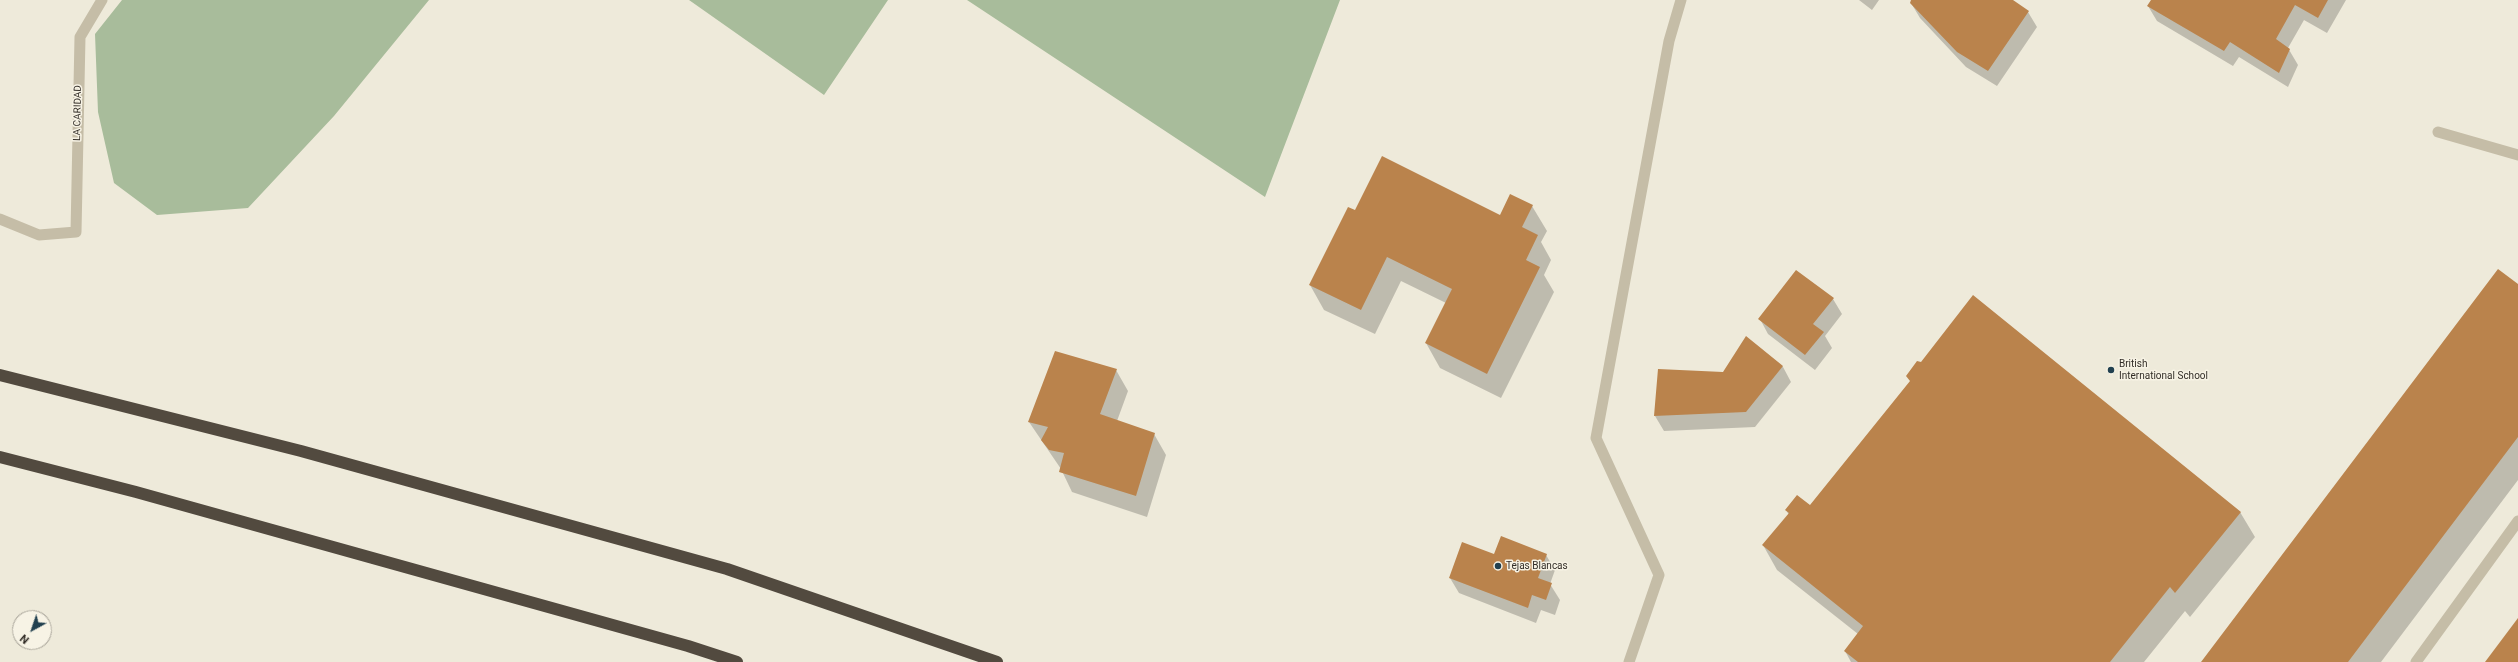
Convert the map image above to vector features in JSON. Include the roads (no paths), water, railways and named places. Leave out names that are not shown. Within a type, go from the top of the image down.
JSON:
[{"type":"highway","points":[[0,375],[301,451],[727,569],[998,662]]},
{"type":"highway","points":[[0,457],[136,492],[688,646],[737,662]]},
{"type":"street","name":"LA CARIDAD","points":[[0,219],[39,235],[76,232],[80,37],[102,0]]},
{"type":"street","points":[[1629,662],[1659,576],[1596,438],[1669,40],[1681,0]]},
{"type":"street","points":[[2438,132],[2518,155]]},
{"type":"street","points":[[2416,662],[2518,521]]},
{"type":"place","name":"British International School","points":[[2111,370]]},
{"type":"place","name":"Tejas Blancas","points":[[1498,566]]}]
